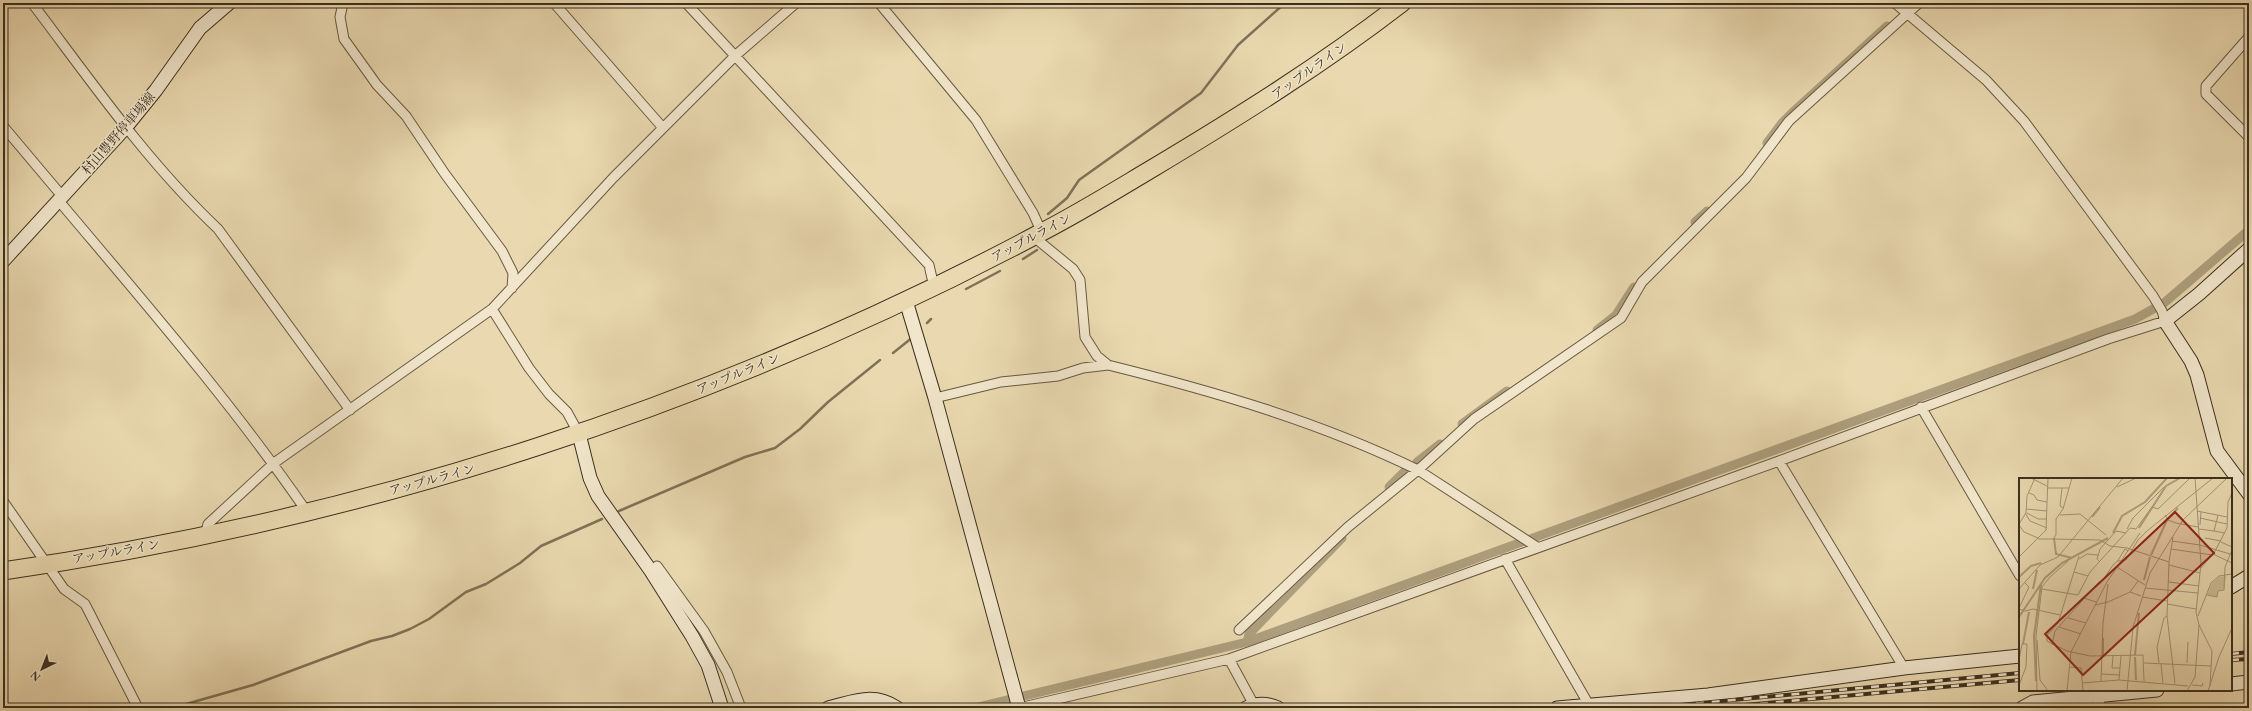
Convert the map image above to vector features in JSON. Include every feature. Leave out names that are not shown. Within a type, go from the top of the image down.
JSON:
[{"type":"highway","name":"アップルライン","points":[[3,570],[46,564],[205,535],[307,512],[483,465],[579,434],[754,368],[906,301],[1038,235],[1256,106],[1402,3]]},
{"type":"street","points":[[32,3],[126,127],[194,206],[218,229],[350,410]]},
{"type":"street","name":"村山豊野停車場線","points":[[3,261],[126,127],[156,90],[200,28],[230,3]]},
{"type":"street","points":[[343,3],[340,17],[344,39],[377,85],[406,116],[445,174],[502,251],[513,273],[512,288]]},
{"type":"street","points":[[554,3],[664,128]]},
{"type":"street","points":[[686,3],[736,55],[929,265],[934,287]]},
{"type":"street","points":[[205,535],[208,524],[274,463],[492,309],[614,178],[736,55],[796,3]]},
{"type":"street","points":[[880,3],[976,120],[1033,213],[1038,235],[1073,269],[1080,280],[1085,337],[1097,356],[1108,365]]},
{"type":"street","points":[[1895,3],[1907,15],[1986,80],[2024,121],[2156,301],[2191,361],[2197,375],[2218,451],[2249,494]]},
{"type":"street","points":[[1239,630],[1348,527],[1418,470],[1474,419],[1621,318],[1642,282],[1746,178],[1789,121],[1919,3]]},
{"type":"street","points":[[2249,38],[2206,86],[2206,94],[2249,137]]},
{"type":"street","points":[[3,126],[274,463],[307,512]]},
{"type":"street","points":[[906,301],[935,398],[1017,702],[1229,660],[1505,559],[1535,546],[1779,460],[2108,339],[2164,316],[2199,294],[2249,249]]},
{"type":"street","points":[[492,309],[529,368],[549,394],[566,412],[579,434],[590,478],[598,496],[651,571],[708,665],[722,708]]},
{"type":"street","points":[[935,398],[1001,382],[1058,376],[1083,368],[1108,365],[1189,385],[1314,427],[1418,470],[1535,546]]},
{"type":"street","points":[[1921,407],[2019,574]]},
{"type":"street","points":[[1779,460],[1904,668]]},
{"type":"street","points":[[3,501],[64,589],[85,604],[138,708]]},
{"type":"street","points":[[1505,559],[1589,705]]},
{"type":"street","points":[[651,571],[657,566],[704,631],[726,672],[741,708]]},
{"type":"street","points":[[2232,586],[2249,576]]},
{"type":"street","points":[[1557,708],[1708,695],[1904,668],[2019,656]]},
{"type":"street","points":[[1229,660],[1250,706],[1270,704],[1278,708]]},
{"type":"street","points":[[2232,684],[2249,682]]},
{"type":"street","points":[[2022,708],[2032,702],[2145,691]]},
{"type":"street","points":[[2095,695],[2102,708]]},
{"type":"street","points":[[828,708],[869,698],[888,702],[897,708]]},
{"type":"waterway","points":[[1048,214],[1067,198],[1079,180],[1201,93],[1238,45],[1285,3]]},
{"type":"waterway","points":[[1907,6],[1910,3]]},
{"type":"waterway","points":[[1767,143],[1782,123],[1794,111],[1887,26]]},
{"type":"waterway","points":[[1695,222],[1707,211]]},
{"type":"waterway","points":[[974,708],[1247,642],[2135,319],[2164,303],[2249,230]]},
{"type":"waterway","points":[[1023,259],[1037,250]]},
{"type":"waterway","points":[[966,289],[1000,271]]},
{"type":"waterway","points":[[1597,330],[1616,315],[1634,287]]},
{"type":"waterway","points":[[927,323],[931,319]]},
{"type":"waterway","points":[[893,353],[913,337]]},
{"type":"waterway","points":[[619,511],[745,457],[775,448],[800,429],[828,402],[880,360]]},
{"type":"waterway","points":[[1462,424],[1507,391]]},
{"type":"waterway","points":[[1417,462],[1440,444]]},
{"type":"waterway","points":[[1389,487],[1406,470]]},
{"type":"waterway","points":[[172,708],[253,685],[371,641],[392,636],[410,629],[429,619],[466,592],[486,584],[520,563],[541,546],[602,519]]},
{"type":"waterway","points":[[1247,642],[1249,634],[1342,538]]},
{"type":"railway","points":[[2232,654],[2249,652]]},
{"type":"railway","points":[[2232,660],[2249,659]]},
{"type":"railway","points":[[1648,708],[2019,673]]},
{"type":"railway","points":[[1712,708],[2019,680]]}]
